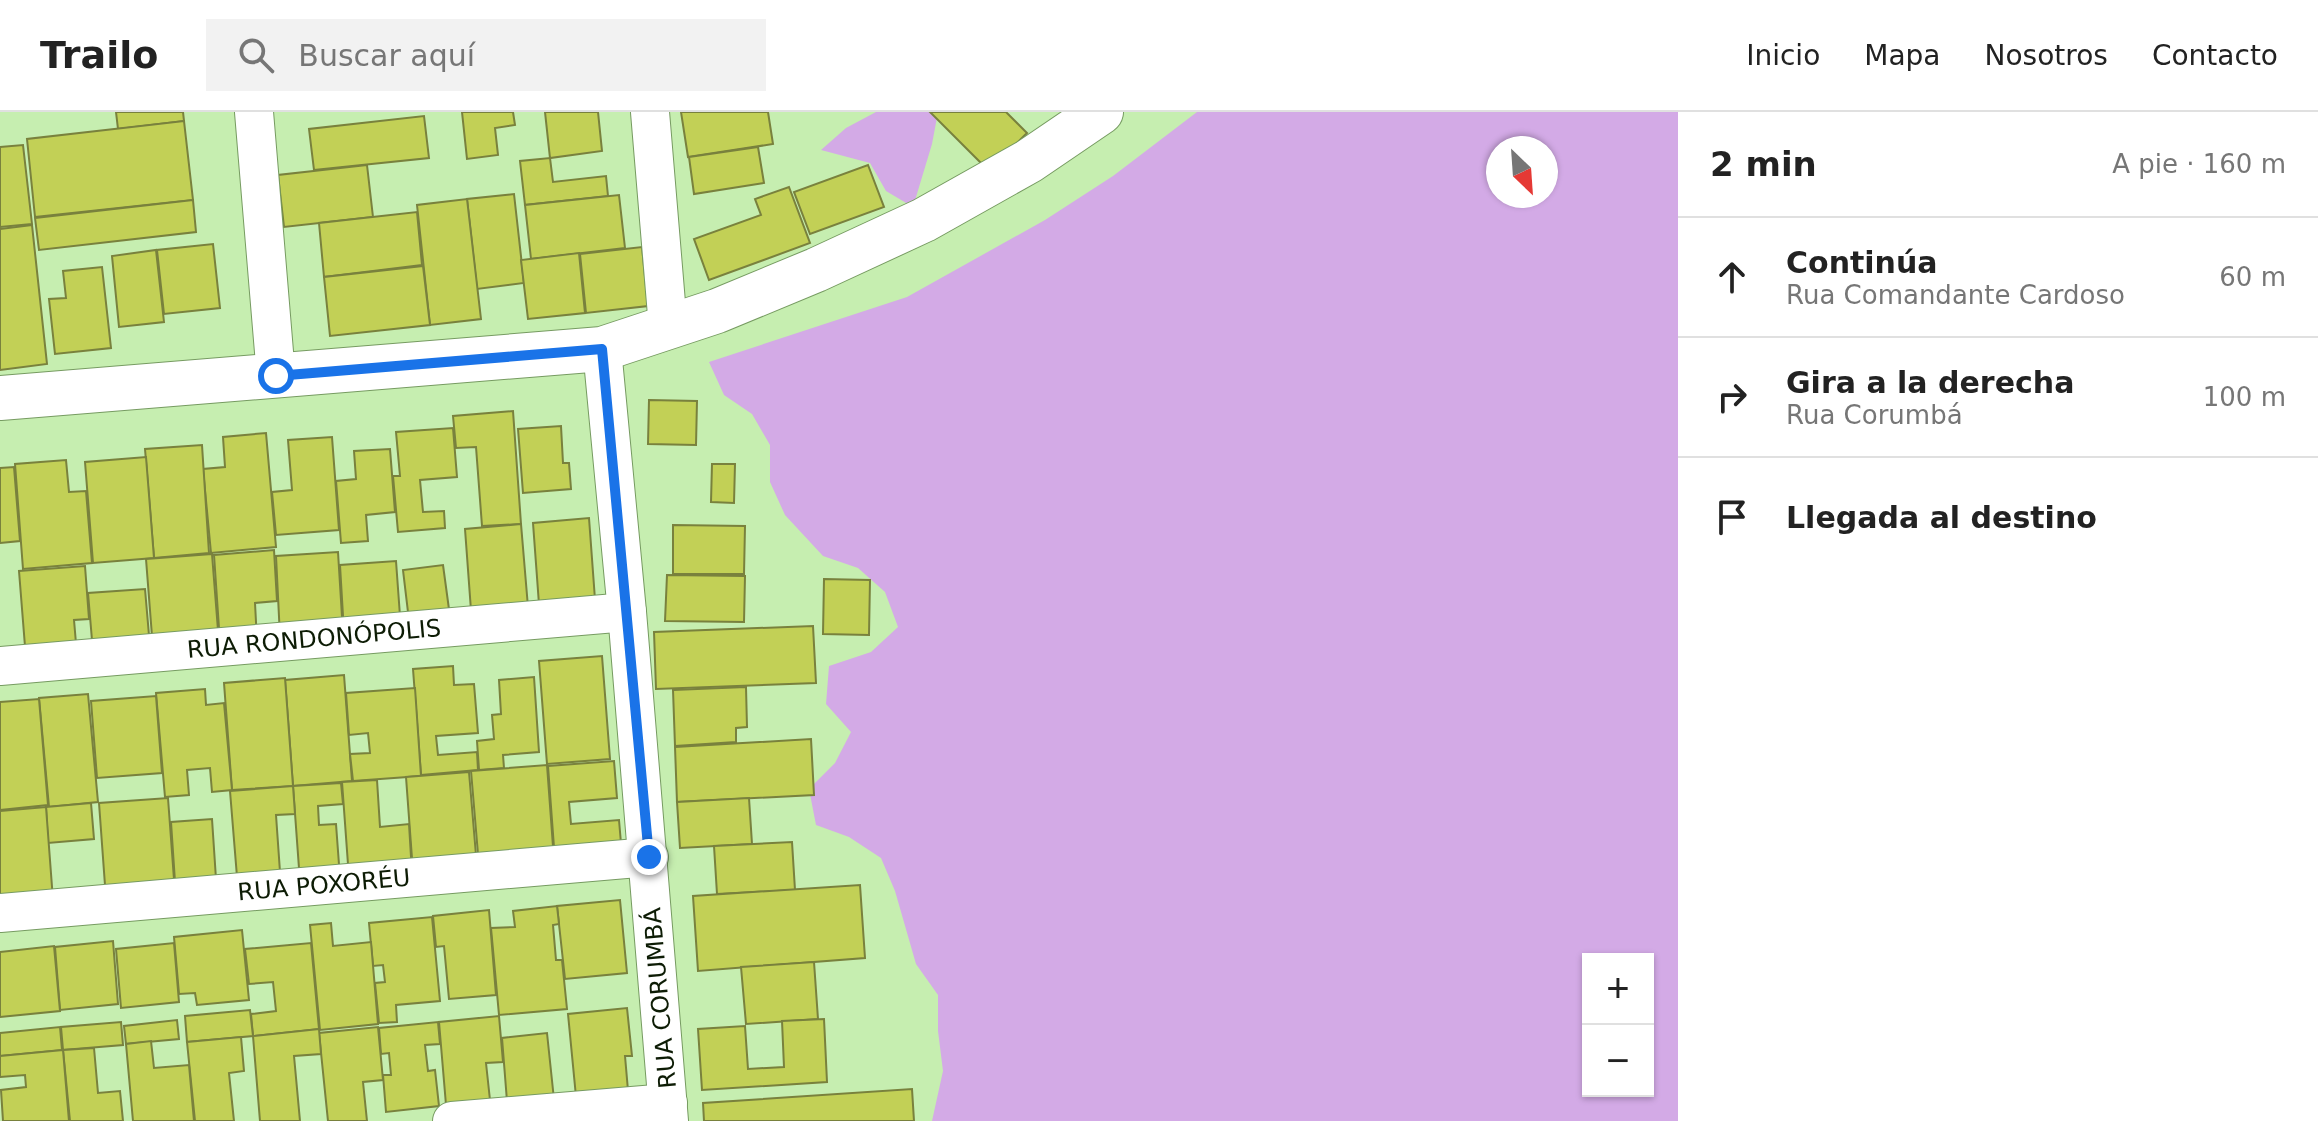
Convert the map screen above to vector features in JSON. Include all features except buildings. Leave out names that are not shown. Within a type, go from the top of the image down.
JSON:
[{"type":"street","points":[[254,112],[276,376]]},
{"type":"street","points":[[650,112],[668,327]]},
{"type":"street","points":[[0,398],[602,349],[731,306],[924,220],[1029,161],[1101,112]]},
{"type":"street","name":"RUA CORUMBÁ","points":[[602,349],[669,1112]]},
{"type":"street","name":"RUA RONDONÓPOLIS","points":[[0,666],[627,612]]},
{"type":"street","name":"RUA POXORÉU","points":[[0,913],[649,857]]},
{"type":"street","points":[[452,1121],[669,1112]]},
{"type":"shaded area","points":[[876,112],[938,112],[913,207],[886,191],[870,163],[821,150],[846,128]]},
{"type":"shaded area","points":[[1197,112],[1678,112],[1678,1121],[932,1121],[943,1071],[938,995],[916,964],[895,891],[881,858],[849,837],[816,825],[809,789],[835,763],[851,732],[826,704],[829,666],[871,652],[898,627],[885,592],[858,568],[823,556],[785,515],[770,482],[770,445],[752,414],[724,395],[709,362],[907,297],[1045,220],[1113,176]]},
{"type":"route","points":[[276,376],[602,349],[649,857]]}]
